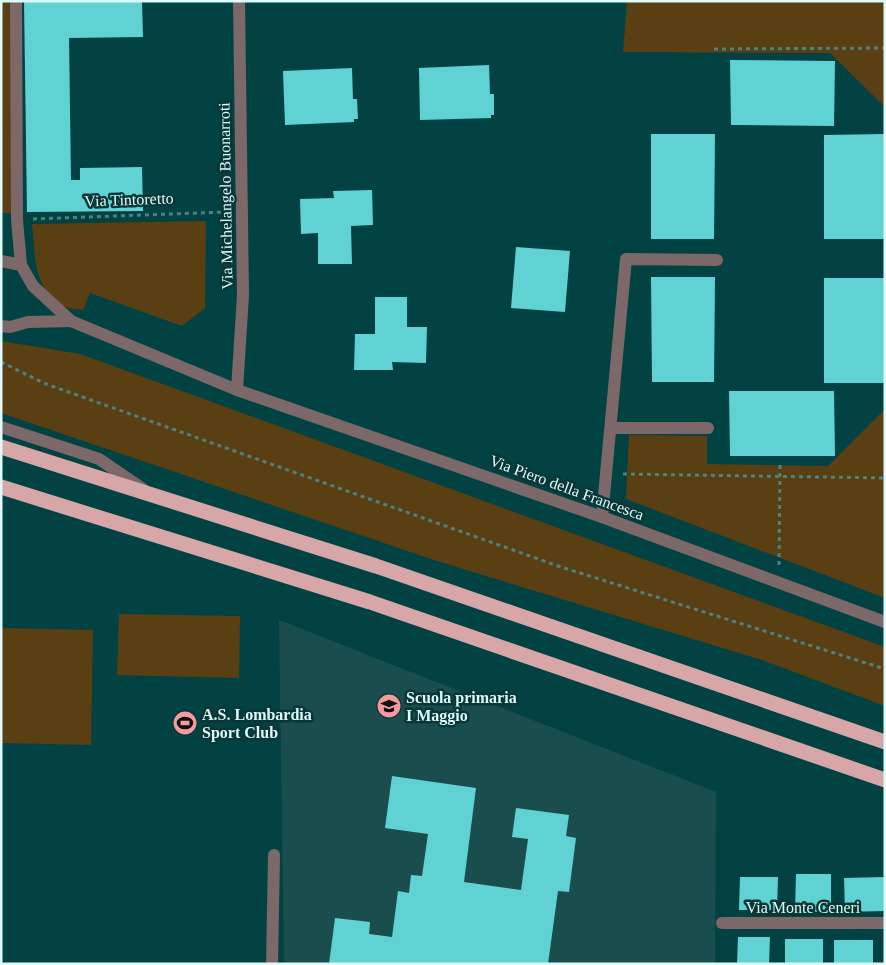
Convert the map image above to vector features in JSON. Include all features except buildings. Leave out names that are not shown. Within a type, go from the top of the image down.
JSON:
[{"type":"highway","points":[[1,447],[376,566],[812,719],[884,742]]},
{"type":"highway","points":[[1,488],[370,602],[885,780]]},
{"type":"street","points":[[16,1],[17,220],[21,265],[32,286],[71,321],[236,390]]},
{"type":"street","name":"Via Michelangelo Buonarroti","points":[[236,390],[243,295],[240,1]]},
{"type":"street","points":[[602,516],[626,259],[717,260]]},
{"type":"street","points":[[1,261],[21,265]]},
{"type":"street","points":[[1,326],[10,327],[28,322],[71,321]]},
{"type":"street","name":"Via Piero della Francesca","points":[[236,390],[602,516],[885,622]]},
{"type":"street","points":[[1,427],[99,459],[147,492]]},
{"type":"street","points":[[611,428],[708,428]]},
{"type":"street","points":[[272,964],[274,855]]},
{"type":"street","name":"Via Monte Ceneri","points":[[722,923],[885,923]]},
{"type":"path","points":[[714,49],[885,48]]},
{"type":"path","name":"Via Tintoretto","points":[[17,220],[242,211]]},
{"type":"path","points":[[1,362],[46,384],[558,566],[885,669]]},
{"type":"path","points":[[779,582],[780,465]]},
{"type":"path","points":[[607,474],[885,478]]},
{"type":"shaded area","points":[[1,1],[11,1],[11,213],[1,213]]},
{"type":"shaded area","points":[[627,1],[885,1],[885,107],[830,53],[623,52]]},
{"type":"shaded area","points":[[206,221],[205,308],[182,326],[90,293],[83,310],[72,309],[61,305],[52,298],[40,280],[35,258],[32,224]]},
{"type":"shaded area","points":[[1,341],[80,354],[885,647],[885,706],[762,660],[437,561],[1,413]]},
{"type":"shaded area","points":[[885,409],[885,598],[626,499],[629,435],[707,436],[707,464],[828,466]]},
{"type":"shaded area","points":[[119,614],[240,616],[239,678],[117,675]]},
{"type":"shaded area","name":"Scuola primaria I Maggio","points":[[279,620],[716,792],[715,964],[284,964]]},
{"type":"shaded area","points":[[1,628],[93,630],[91,745],[1,743]]},
{"type":"place","name":"Scuola primaria I Maggio","points":[[389,706]]},
{"type":"place","name":"A.S. Lombardia Sport Club","points":[[185,723]]}]
